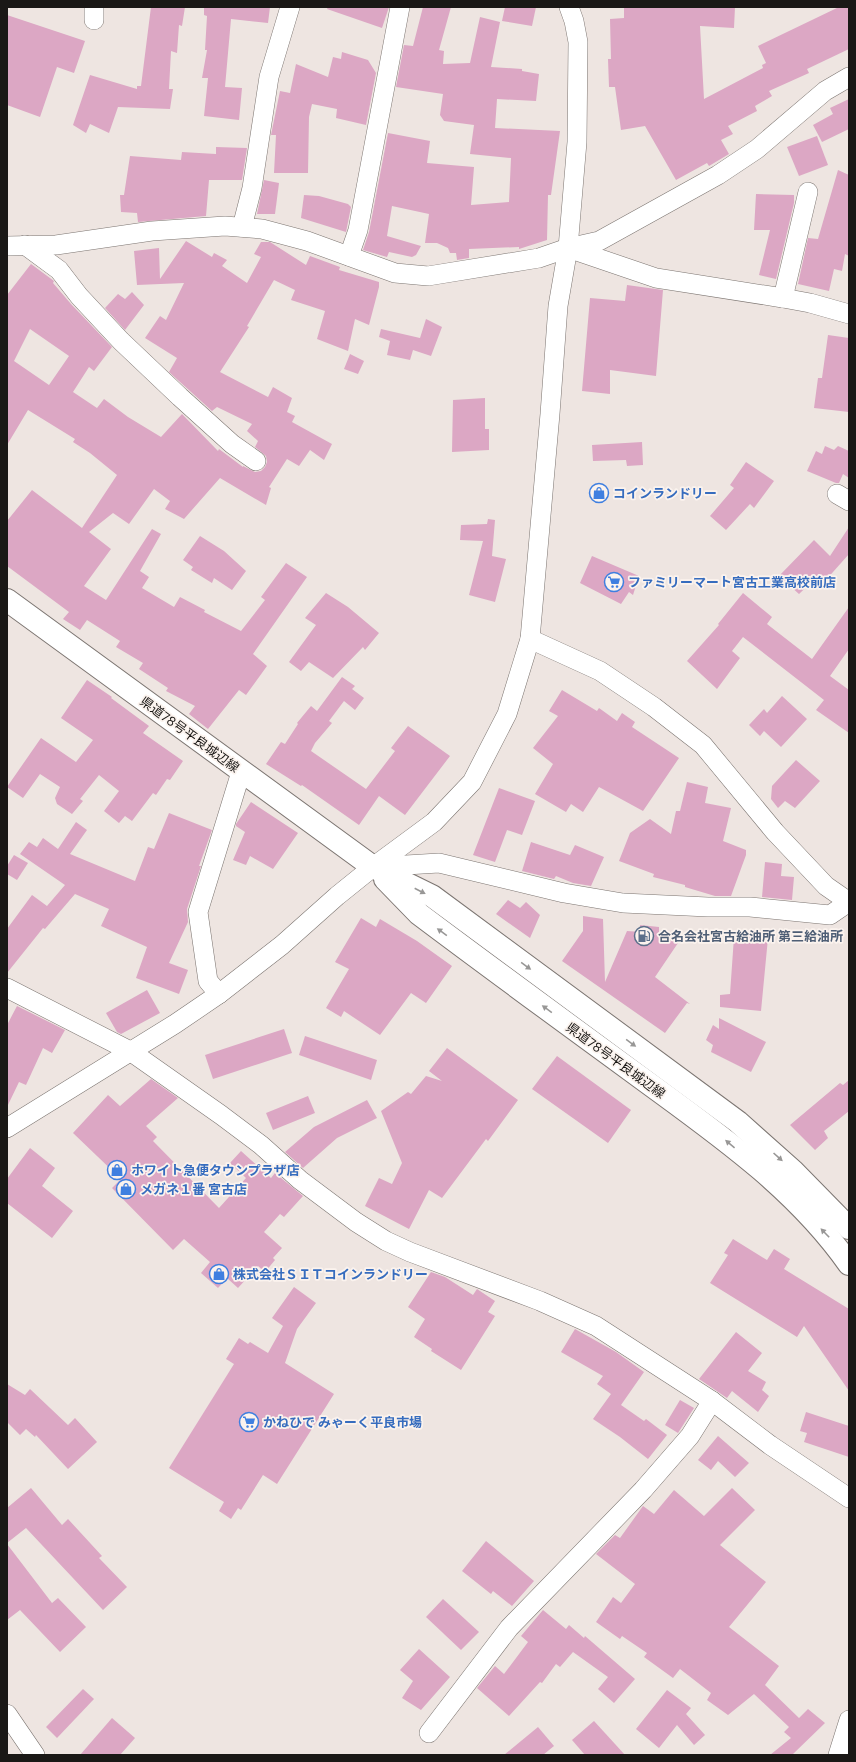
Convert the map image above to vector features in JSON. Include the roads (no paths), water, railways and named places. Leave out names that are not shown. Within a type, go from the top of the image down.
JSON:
[{"type":"main road","name":"県道78号平良城辺線","points":[[7,600],[373,867],[432,896],[738,1122],[793,1171],[849,1228]]},
{"type":"main road","name":"県道78号平良城辺線","points":[[373,867],[418,914],[726,1140],[781,1188],[833,1240],[849,1264]]},
{"type":"street","points":[[242,228],[252,188],[269,77],[290,7]]},
{"type":"street","points":[[349,256],[358,230],[400,7]]},
{"type":"street","points":[[7,1128],[219,994],[282,945],[337,896],[373,867],[434,822],[472,782],[507,714],[530,640],[558,306],[568,248],[577,142],[579,68],[578,42],[574,21],[569,7]]},
{"type":"street","points":[[16,245],[56,245],[152,231],[225,226],[262,229],[307,241],[395,273],[428,276],[539,258],[568,248],[599,241],[718,175],[757,149],[825,91],[849,77]]},
{"type":"street","points":[[783,298],[808,192]]},
{"type":"street","points":[[16,245],[59,270],[79,296],[121,341],[180,398],[232,444],[256,461]]},
{"type":"street","points":[[568,248],[656,278],[810,303],[849,314]]},
{"type":"street","points":[[373,867],[439,863],[564,893],[623,903],[750,907],[830,915],[849,902],[826,886],[775,832],[703,745],[654,708],[600,671],[530,640]]},
{"type":"street","points":[[219,994],[208,980],[198,912],[241,772]]},
{"type":"street","points":[[7,988],[130,1051],[221,1115],[261,1145],[300,1180],[356,1222],[386,1241],[410,1252],[540,1301],[596,1326],[712,1400],[770,1445],[849,1498]]},
{"type":"street","points":[[429,1733],[509,1628],[643,1490],[690,1436],[712,1400]]},
{"type":"street","points":[[7,1714],[35,1755]]},
{"type":"street","points":[[838,1755],[849,1720]]},
{"type":"place","name":"コインランドリー","points":[[599,493]]},
{"type":"place","name":"ファミリーマート宮古工業高校前店","points":[[614,582]]},
{"type":"place","name":"合名会社宮古給油所 第三給油所","points":[[644,936]]},
{"type":"place","name":"ホワイト急便タウンプラザ店","points":[[117,1170]]},
{"type":"place","name":"メガネ１番 宮古店","points":[[126,1189]]},
{"type":"place","name":"株式会社ＳＩＴコインランドリー","points":[[219,1274]]},
{"type":"place","name":"かねひで みゃーく平良市場","points":[[249,1422]]}]
